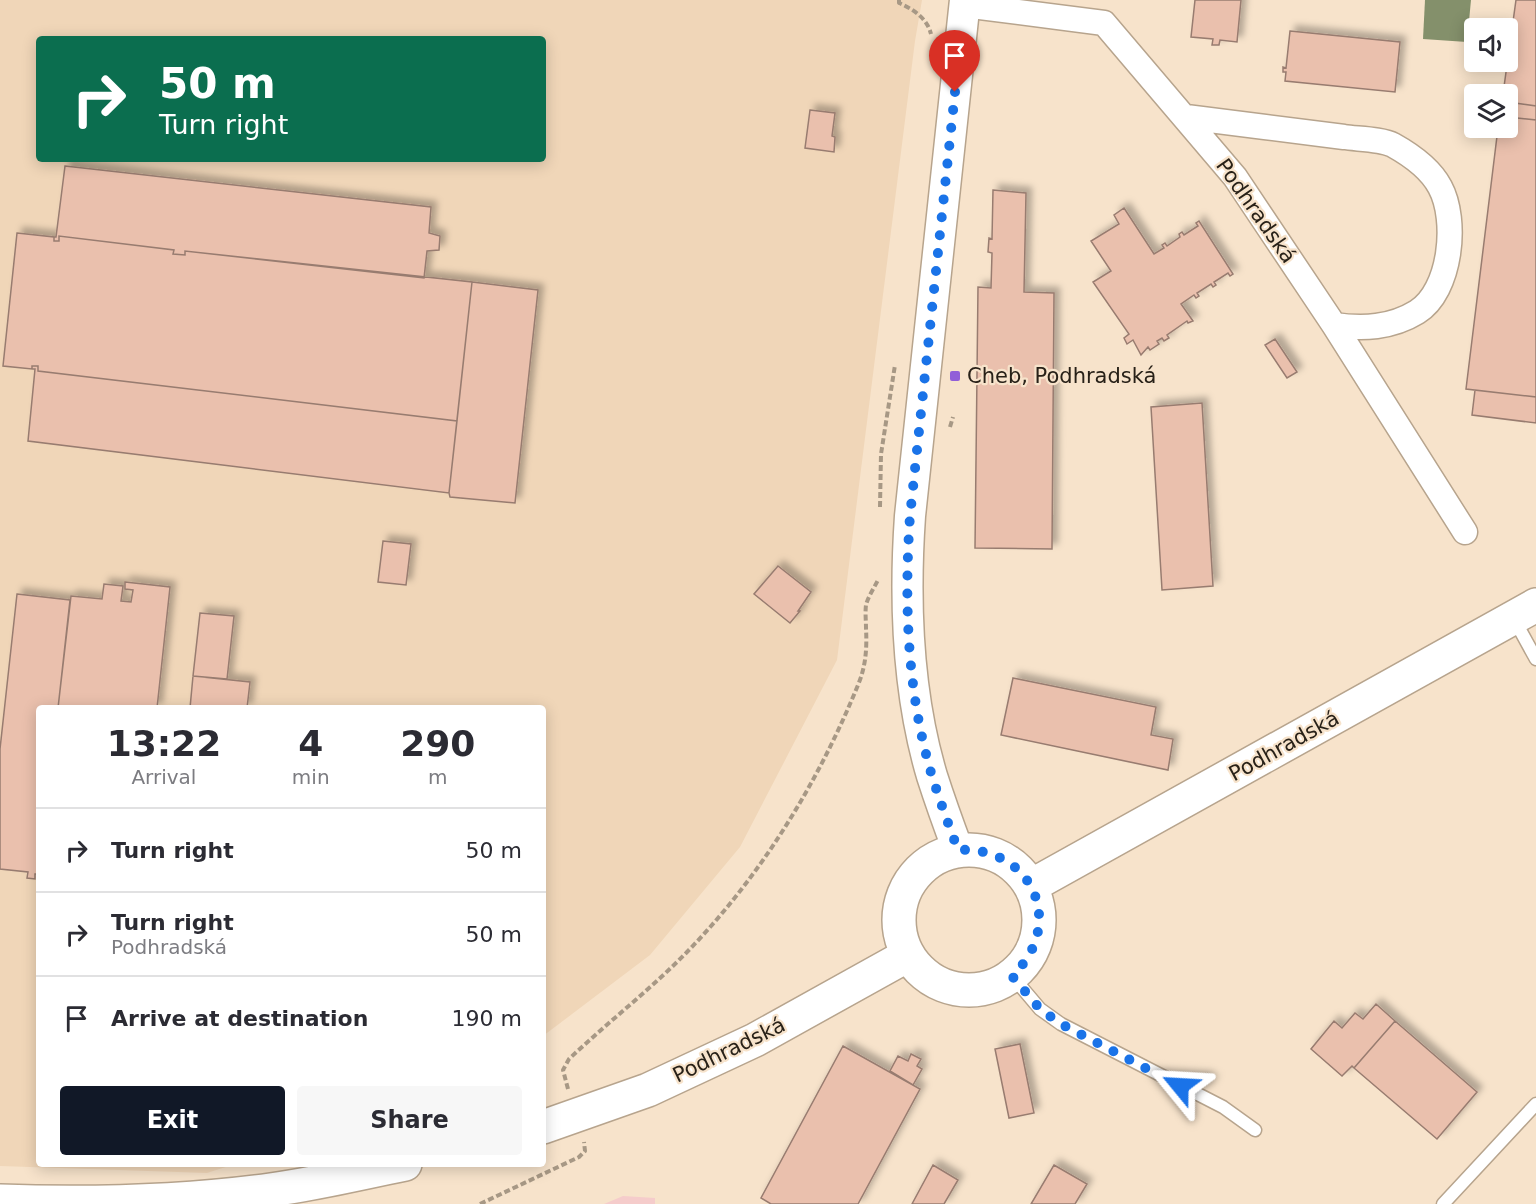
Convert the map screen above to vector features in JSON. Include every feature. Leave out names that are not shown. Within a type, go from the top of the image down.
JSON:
[{"type":"main road","name":"Podhradská","points":[[1031,886],[1525,612]]},
{"type":"main road","points":[[972,849],[1000,856],[1023,874],[1031,886],[1038,906],[1039,928],[1036,942],[1023,967],[999,984],[970,991],[955,989],[927,977],[908,955],[902,941],[899,911],[909,882],[930,861],[958,850],[972,849]]},
{"type":"main road","name":"Podhradská","points":[[546,1126],[648,1090],[755,1040],[908,955]]},
{"type":"main road","points":[[0,1201],[107,1203],[199,1198],[271,1190],[390,1167]]},
{"type":"street","name":"Podhradská","points":[[958,850],[932,776],[918,711],[909,638],[906,566],[964,3],[1104,23],[1235,177],[1334,325],[1465,532]]},
{"type":"street","points":[[1186,117],[1390,143],[1419,161],[1440,187],[1447,212],[1450,245],[1445,273],[1435,294],[1417,312],[1383,326],[1358,328],[1334,325]]},
{"type":"lane","points":[[1525,612],[1536,659]]},
{"type":"lane","points":[[1012,976],[1040,1009],[1061,1024],[1223,1107],[1255,1130]]},
{"type":"lane","points":[[1443,1204],[1536,1104]]},
{"type":"path","points":[[899,0],[899,3],[914,9],[925,22],[932,37]]},
{"type":"path","points":[[880,510],[881,454],[895,364]]},
{"type":"path","points":[[569,1094],[563,1070],[569,1059],[688,952],[727,908],[762,862],[795,810],[830,747],[859,683],[867,656],[866,605],[879,578]]},
{"type":"path","points":[[480,1204],[579,1157],[585,1150],[584,1140]]},
{"type":"shaded area","points":[[0,0],[922,0],[837,660],[740,847],[650,955],[546,1034],[546,705],[36,705],[36,1167],[226,1167],[207,1173],[0,1166]]},
{"type":"shaded area","points":[[1425,0],[1471,0],[1469,18],[1464,18],[1464,42],[1423,39]]},
{"type":"shaded area","points":[[623,1196],[655,1198],[655,1204],[604,1204]]},
{"type":"building","points":[[1195,0],[1241,0],[1237,42],[1220,40],[1219,45],[1212,45],[1213,39],[1191,37]]},
{"type":"building","points":[[1516,0],[1536,0],[1536,106],[1518,103],[1518,84],[1504,84],[1506,72],[1518,72],[1518,18],[1514,18]]},
{"type":"building","points":[[1290,31],[1400,42],[1395,92],[1285,81],[1286,72],[1283,72],[1283,67],[1286,68]]},
{"type":"building","points":[[1518,103],[1536,106],[1536,120],[1518,118]]},
{"type":"building","points":[[810,110],[835,113],[832,136],[835,137],[834,152],[805,148]]},
{"type":"building","points":[[1518,118],[1536,120],[1536,397],[1466,389],[1497,138],[1518,138]]},
{"type":"building","points":[[65,166],[431,207],[429,233],[440,236],[439,250],[427,251],[424,278],[185,251],[185,255],[173,254],[174,250],[59,236],[59,241],[54,241]]},
{"type":"building","points":[[993,190],[1026,193],[1024,292],[1054,293],[1052,549],[975,548],[978,287],[991,288],[992,253],[988,252],[989,238],[992,239]]},
{"type":"building","points":[[1124,208],[1154,254],[1164,248],[1162,245],[1165,243],[1167,246],[1180,237],[1179,234],[1182,232],[1184,235],[1198,226],[1196,223],[1199,221],[1233,274],[1230,276],[1228,273],[1214,282],[1216,285],[1213,287],[1211,284],[1197,293],[1199,296],[1196,298],[1194,295],[1181,304],[1193,321],[1188,323],[1187,321],[1167,335],[1169,338],[1157,341],[1159,344],[1150,350],[1148,347],[1141,355],[1133,340],[1127,344],[1124,338],[1129,334],[1093,282],[1111,271],[1091,241],[1119,224],[1114,215]]},
{"type":"building","points":[[17,233],[54,237],[54,241],[59,241],[59,236],[174,250],[173,254],[185,255],[185,251],[472,282],[457,421],[38,371],[38,366],[32,366],[32,369],[3,366]]},
{"type":"building","points":[[472,282],[538,290],[515,503],[450,497],[449,493]]},
{"type":"building","points":[[1275,339],[1297,372],[1287,378],[1265,345]]},
{"type":"building","points":[[32,366],[38,366],[38,371],[457,421],[449,493],[28,441],[35,369],[32,369]]},
{"type":"building","points":[[1475,390],[1536,397],[1536,423],[1472,415]]},
{"type":"building","points":[[1202,403],[1213,586],[1162,590],[1151,407]]},
{"type":"building","points":[[383,541],[411,544],[406,585],[378,582]]},
{"type":"building","points":[[778,566],[811,592],[790,623],[754,594]]},
{"type":"building","points":[[125,582],[170,587],[157,705],[58,705],[71,596],[102,599],[104,584],[123,586],[121,601],[131,602],[133,590],[125,589]]},
{"type":"building","points":[[17,594],[70,600],[58,705],[36,705],[35,879],[27,878],[28,872],[0,869],[0,749]]},
{"type":"building","points":[[200,613],[234,616],[227,679],[193,676]]},
{"type":"building","points":[[193,676],[250,682],[247,705],[190,705]]},
{"type":"building","points":[[1013,678],[1156,707],[1151,735],[1173,739],[1168,770],[1001,735]]},
{"type":"building","points":[[1376,1004],[1395,1021],[1354,1068],[1352,1066],[1342,1076],[1311,1049],[1334,1021],[1342,1028],[1355,1013],[1363,1019]]},
{"type":"building","points":[[1395,1021],[1477,1092],[1437,1139],[1354,1068]]},
{"type":"building","points":[[1020,1044],[1034,1113],[1009,1118],[995,1049]]},
{"type":"building","points":[[843,1046],[920,1089],[858,1204],[771,1204],[761,1198]]},
{"type":"building","points":[[911,1054],[921,1059],[917,1066],[922,1069],[913,1085],[890,1071],[898,1056],[908,1061]]},
{"type":"building","points":[[933,1165],[958,1180],[944,1204],[912,1204]]},
{"type":"building","points":[[1054,1165],[1087,1184],[1075,1204],[1031,1204]]},
{"type":"place","name":"Cheb, Podhradská","points":[[955,376]]},
{"type":"route","points":[[955,92],[906,566],[912,672],[924,744],[932,776],[958,850],[972,849],[1000,856],[1023,874],[1037,899],[1040,914],[1036,942],[1023,967],[1012,976],[1023,991],[1040,1009],[1061,1024],[1180,1086]]}]
